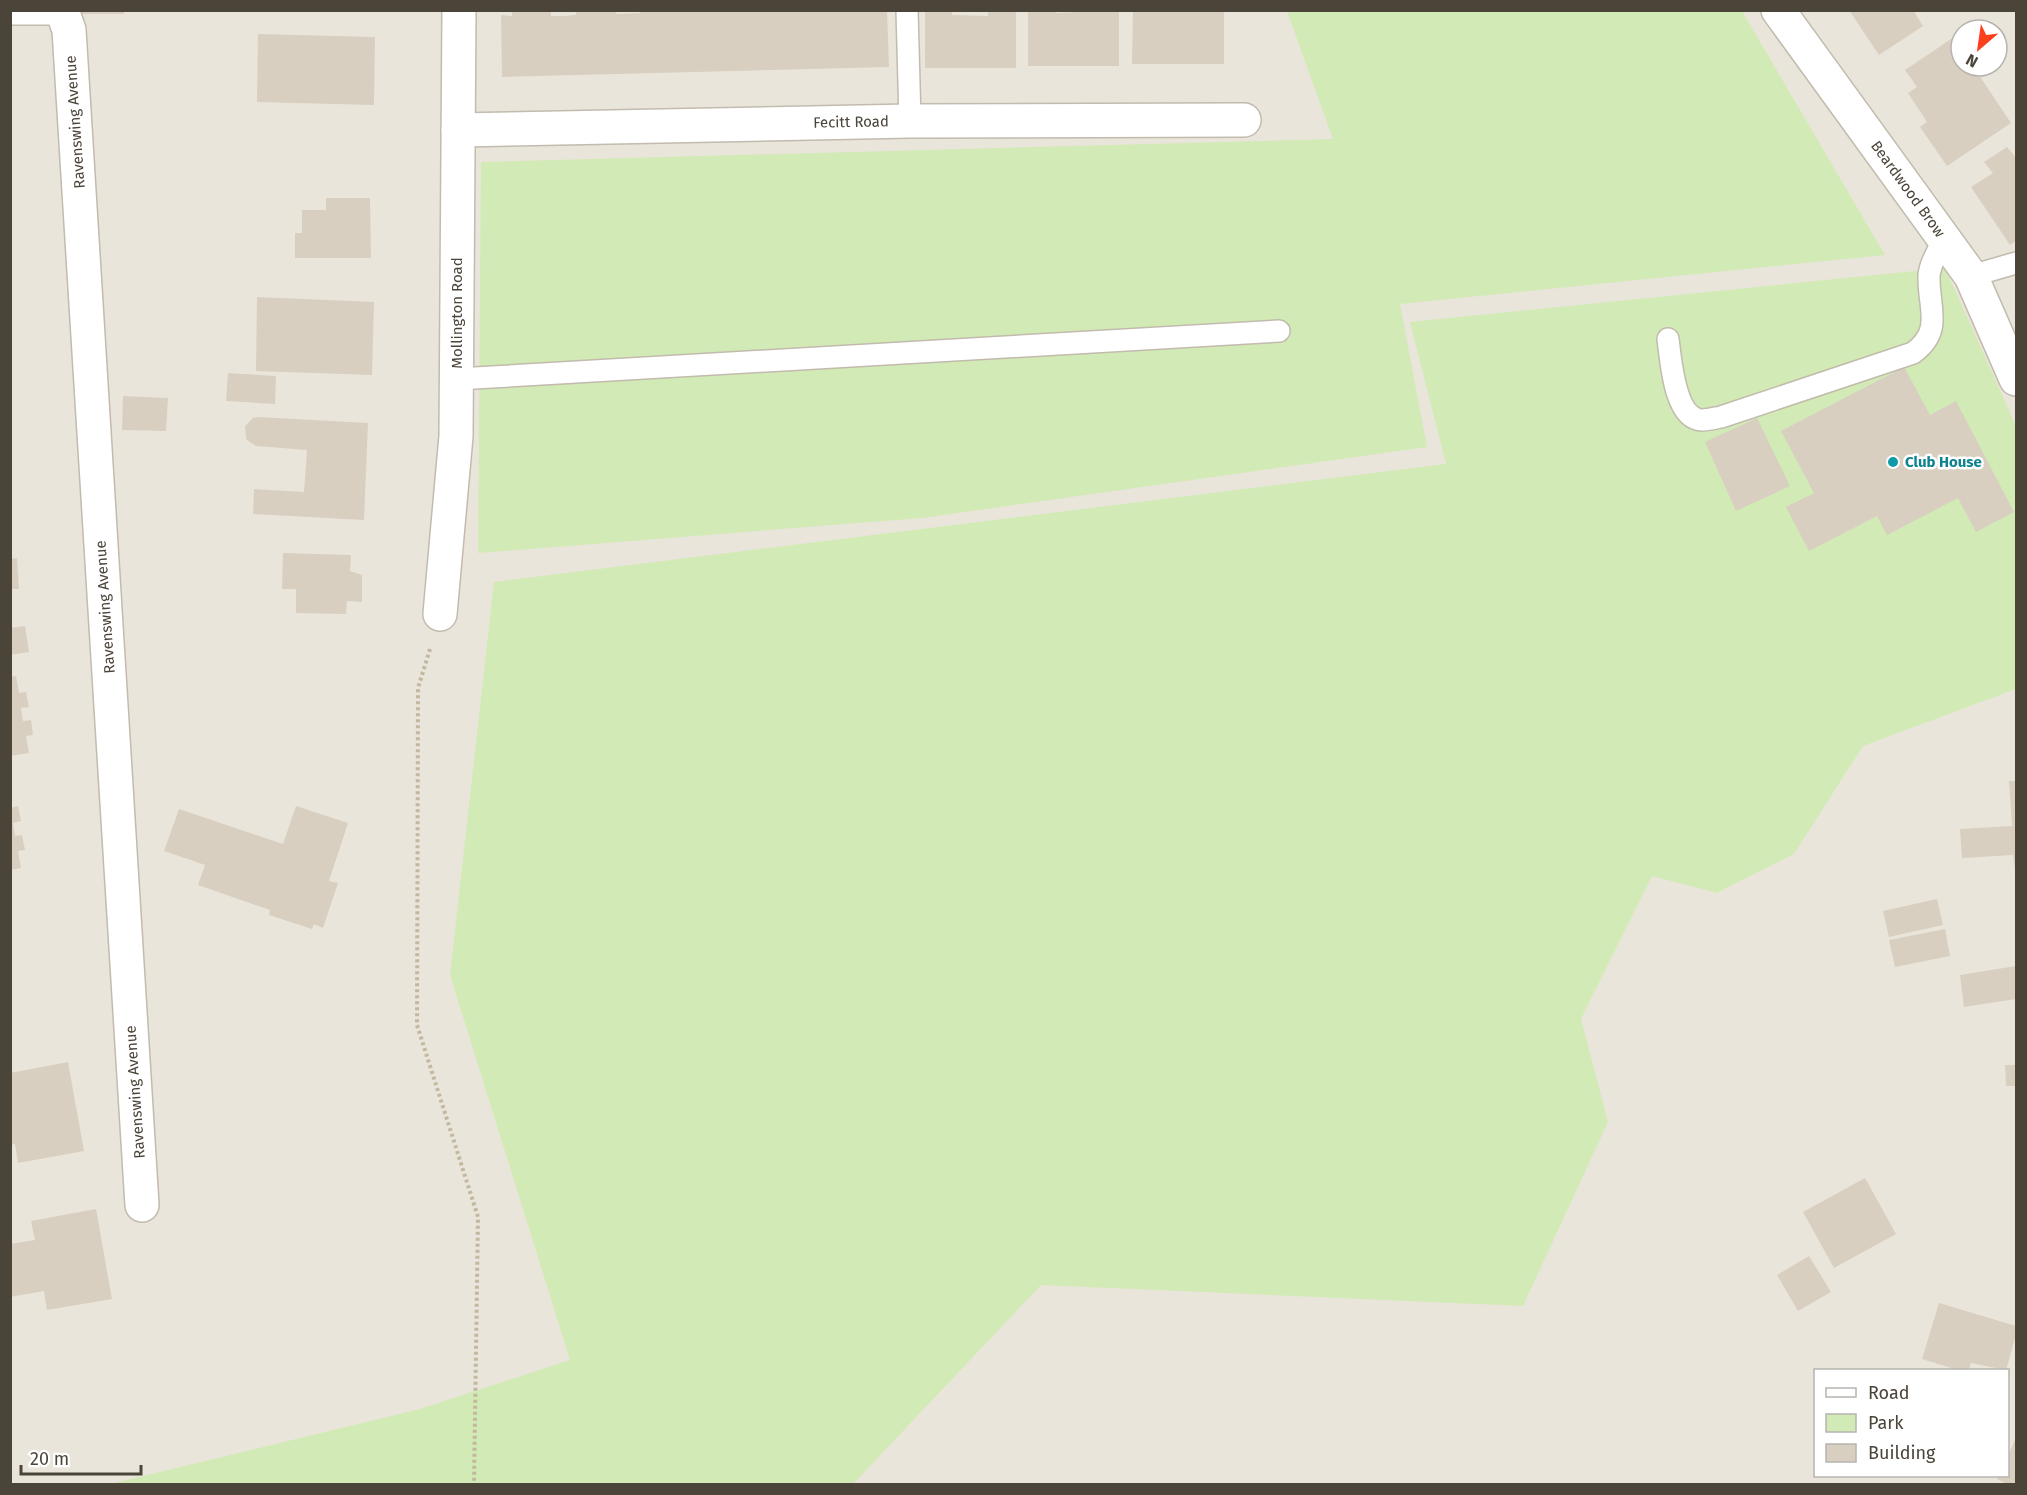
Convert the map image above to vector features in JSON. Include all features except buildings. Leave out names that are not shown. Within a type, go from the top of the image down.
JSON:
[{"type":"street","name":"Mollington Road","points":[[441,614],[456,436],[459,10]]},
{"type":"street","name":"Beardwood Brow","points":[[1779,10],[1971,276],[2016,379]]},
{"type":"street","name":"Ravenswing Avenue","points":[[62,12],[69,30],[142,1205]]},
{"type":"street","name":"Fecitt Road","points":[[458,130],[910,121],[1244,120]]},
{"type":"lane","points":[[907,10],[910,121]]},
{"type":"lane","points":[[10,14],[62,12]]},
{"type":"lane","points":[[1668,339],[1677,392],[1686,412],[1700,420],[1721,417],[1913,353],[1925,344],[1931,332],[1932,304],[1928,276],[1944,238]]},
{"type":"lane","points":[[1971,276],[2016,263]]},
{"type":"lane","points":[[457,379],[1279,331]]},
{"type":"path","points":[[441,614],[418,688],[417,1025],[478,1217],[474,1485]]},
{"type":"shaded area","points":[[11,11],[2016,11],[2016,1484],[11,1484]]},
{"type":"green space","points":[[1287,11],[1742,11],[1885,255],[1400,304],[1427,447],[922,518],[478,553],[481,162],[1333,139]]},
{"type":"green space","points":[[1945,268],[2016,426],[2016,689],[1863,746],[1794,854],[1717,893],[1652,876],[1581,1019],[1608,1122],[1523,1306],[1041,1285],[853,1484],[110,1484],[420,1409],[570,1360],[450,975],[494,582],[1446,464],[1410,322]]},
{"type":"place","name":"Club House","points":[[1893,462]]}]
